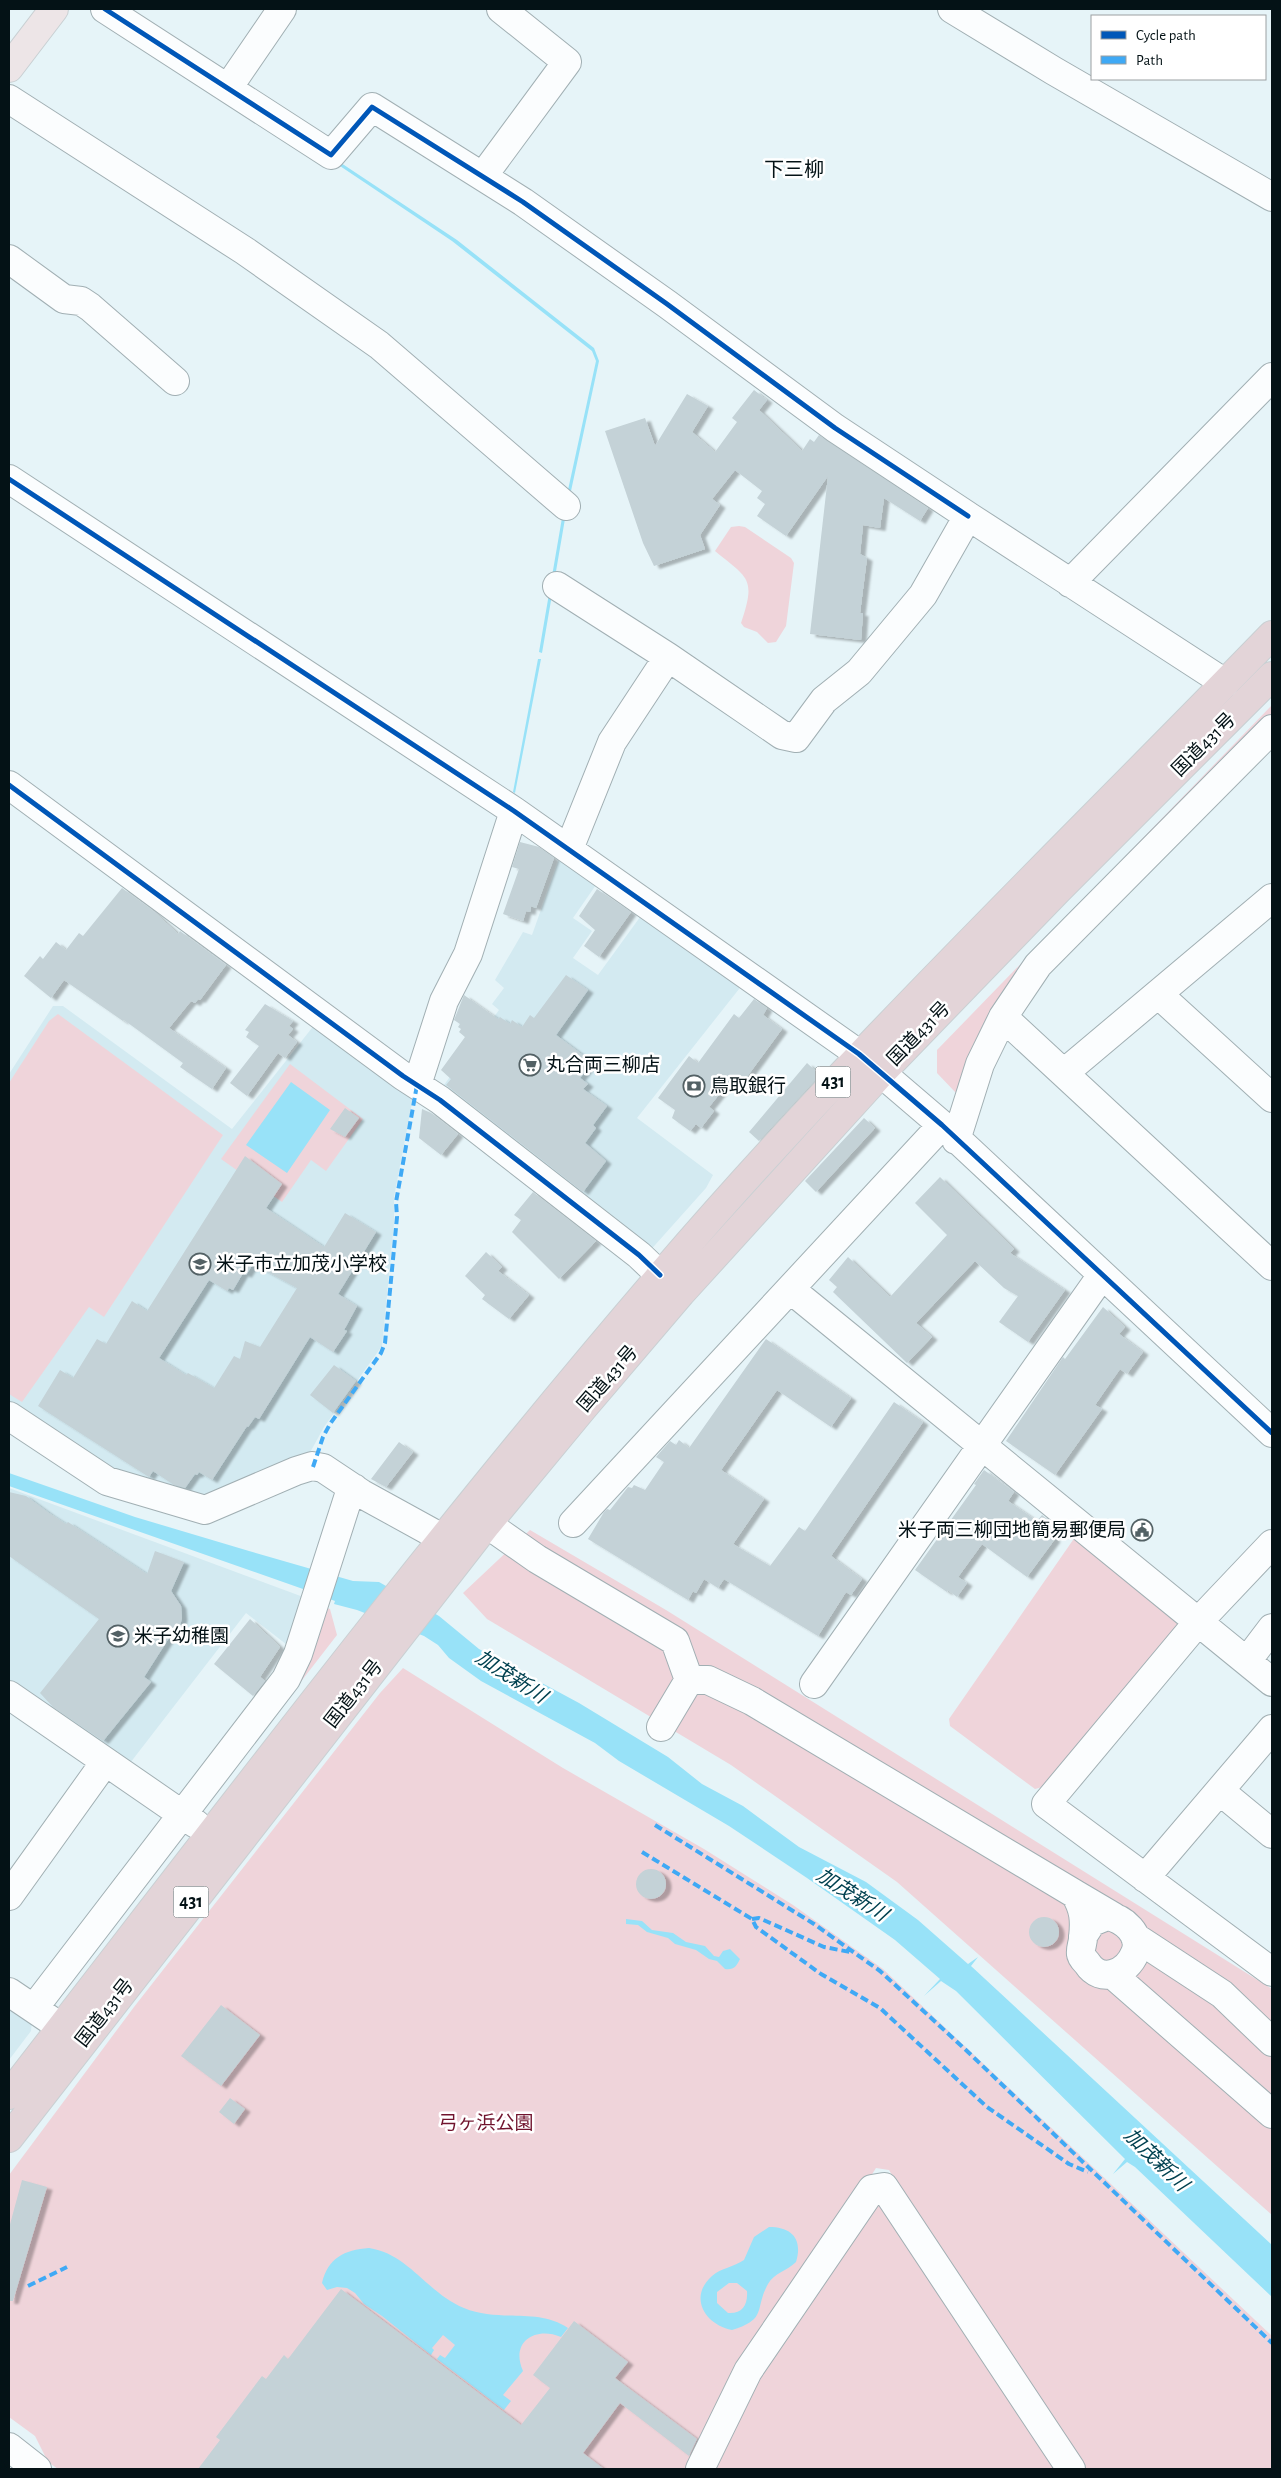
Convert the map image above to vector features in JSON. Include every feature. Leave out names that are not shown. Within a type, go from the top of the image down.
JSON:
[{"type":"highway","name":"国道431号","points":[[436,1568],[442,1538],[660,1275],[859,1054],[1272,635]]},
{"type":"highway","name":"国道431号","points":[[9,2138],[365,1659],[436,1568],[487,1524],[681,1293],[882,1072],[1058,890],[1272,676]]},
{"type":"highway","name":"国道431号","points":[[9,2095],[211,1836],[365,1659]]},
{"type":"main road","points":[[9,68],[54,9]]},
{"type":"street","points":[[105,9],[331,155],[372,107],[523,202],[667,304],[835,428],[1226,683]]},
{"type":"street","points":[[228,88],[282,9]]},
{"type":"street","points":[[482,176],[567,62],[501,9]]},
{"type":"street","points":[[952,9],[1054,71],[1272,197]]},
{"type":"street","points":[[9,100],[245,251],[379,345],[566,506]]},
{"type":"street","points":[[9,259],[64,299],[81,301],[90,306],[176,381]]},
{"type":"street","points":[[1070,583],[1272,377]]},
{"type":"street","points":[[9,479],[514,811],[859,1054],[949,1132],[1102,1275],[1269,1423]]},
{"type":"street","points":[[557,586],[668,657],[782,736],[796,738],[824,700],[859,672],[923,595],[968,516]]},
{"type":"street","points":[[569,849],[612,742],[668,657]]},
{"type":"street","points":[[573,1523],[790,1290],[949,1132],[1003,1017],[1038,964],[1272,728]]},
{"type":"street","points":[[9,785],[440,1100],[632,1249],[660,1275]]},
{"type":"street","points":[[417,1085],[444,1001],[468,954],[514,811]]},
{"type":"street","points":[[1064,1073],[1158,994],[1268,909]]},
{"type":"street","points":[[1158,994],[1272,1098]]},
{"type":"street","points":[[1003,1017],[1272,1266]]},
{"type":"street","points":[[814,1684],[980,1445],[1102,1275]]},
{"type":"street","points":[[790,1290],[1272,1682]]},
{"type":"street","points":[[9,1416],[107,1482],[205,1510],[304,1467],[323,1468],[354,1488],[442,1538]]},
{"type":"street","points":[[34,2008],[275,1696],[292,1669],[348,1498],[354,1488]]},
{"type":"street","points":[[487,1524],[537,1559],[675,1641],[689,1680]]},
{"type":"street","points":[[1272,1544],[1198,1622],[1046,1804],[1272,1972]]},
{"type":"street","points":[[1247,1662],[1272,1628]]},
{"type":"street","points":[[661,1726],[689,1680]]},
{"type":"street","points":[[689,1680],[708,1680],[752,1701],[1125,1922],[1135,1936],[1222,1994],[1272,2042]]},
{"type":"street","points":[[11,1702],[105,1762],[211,1836]]},
{"type":"street","points":[[1145,1878],[1272,1729]]},
{"type":"street","points":[[9,1896],[105,1762]]},
{"type":"street","points":[[1220,1790],[1272,1834]]},
{"type":"street","points":[[1075,1894],[1083,1908],[1081,1954],[1089,1966],[1100,1974],[1113,1975],[1126,1968],[1136,1952],[1135,1936]]},
{"type":"street","points":[[1083,1936],[1092,1922],[1107,1916],[1114,1917]]},
{"type":"street","points":[[1113,1975],[1131,1993],[1154,2009],[1272,2114]]},
{"type":"street","points":[[9,1992],[61,2027]]},
{"type":"street","points":[[700,2469],[748,2371],[872,2189],[884,2186],[1071,2469]]},
{"type":"street","points":[[13,2441],[37,2469]]},
{"type":"shaded area","points":[[560,856],[598,882],[573,918],[592,931],[573,958],[598,975],[643,913],[743,984],[637,1118],[713,1175],[706,1188],[647,1254],[441,1089],[499,1010],[492,1004],[504,988],[495,980],[523,932],[532,935]]},
{"type":"shaded area","name":"米子市立加茂小学校","points":[[53,1006],[63,1006],[232,1129],[319,1019],[413,1098],[394,1197],[394,1223],[382,1346],[324,1427],[307,1458],[192,1503],[153,1495],[9,1408],[9,1074]]},
{"type":"shaded area","name":"米子幼稚園","points":[[9,1488],[306,1598],[291,1648],[246,1613],[127,1767],[9,1684]]},
{"type":"shaded area","points":[[9,2005],[32,2021],[31,2031],[9,2060]]},
{"type":"green space","points":[[731,527],[745,527],[791,558],[794,563],[786,626],[776,642],[768,643],[757,632],[744,627],[741,623],[748,597],[746,581],[736,568],[715,551]]},
{"type":"green space","points":[[1272,705],[1272,716],[1078,912],[956,1093],[937,1073],[937,1050]]},
{"type":"green space","points":[[58,1014],[223,1135],[104,1317],[89,1307],[22,1402],[9,1394],[9,1083],[49,1021]]},
{"type":"green space","points":[[290,1064],[363,1119],[326,1171],[311,1160],[282,1202],[221,1159]]},
{"type":"green space","points":[[530,1530],[666,1610],[1272,1989],[1272,2215],[897,1882],[731,1765],[487,1619],[463,1593]]},
{"type":"green space","points":[[1083,1539],[1177,1616],[1179,1628],[1046,1786],[1035,1789],[950,1726],[949,1719],[1073,1540]]},
{"type":"green space","points":[[322,1606],[330,1609],[337,1635],[203,1808]]},
{"type":"green space","name":"弓ヶ浜公園","points":[[403,1668],[563,1768],[704,1849],[793,1905],[883,1969],[1272,2336],[1272,2469],[1078,2469],[977,2314],[889,2170],[876,2168],[803,2283],[693,2469],[58,2469],[48,2462],[35,2436],[9,2417],[9,2175],[134,2007],[380,1693]]},
{"type":"green space","points":[[868,2204],[889,2204],[1059,2469],[708,2469],[734,2414]]},
{"type":"water","points":[[335,159],[457,240],[594,348],[599,361],[571,491],[568,490],[596,361],[592,351],[452,241],[334,162]]},
{"type":"water","points":[[563,512],[566,513],[542,653],[539,652]]},
{"type":"water","points":[[538,659],[541,659],[515,793],[513,792]]},
{"type":"water","points":[[291,1082],[330,1110],[287,1173],[246,1145]]},
{"type":"water","name":"加茂新川","points":[[9,1473],[135,1517],[249,1551],[353,1581],[379,1582],[439,1616],[479,1649],[579,1703],[668,1757],[702,1784],[743,1806],[799,1847],[866,1882],[918,1920],[968,1964],[978,1957],[971,1966],[1272,2245],[1272,2297],[1135,2167],[1127,2162],[1113,2174],[1125,2159],[956,1991],[941,1981],[924,1996],[940,1979],[895,1940],[729,1826],[619,1761],[595,1743],[481,1681],[449,1658],[438,1645],[424,1636],[357,1610],[334,1604],[335,1601],[303,1589],[9,1486]]},
{"type":"water","points":[[626,1919],[642,1921],[652,1930],[673,1933],[686,1942],[705,1946],[714,1956],[719,1957],[723,1951],[730,1949],[740,1959],[731,1969],[725,1969],[717,1961],[709,1959],[696,1950],[675,1944],[668,1938],[647,1932],[638,1925],[626,1924]]},
{"type":"water","points":[[769,2227],[784,2229],[794,2236],[797,2241],[798,2254],[796,2262],[777,2275],[768,2284],[756,2317],[751,2322],[732,2330],[722,2327],[707,2316],[703,2309],[701,2293],[705,2284],[712,2276],[744,2260],[754,2237]],"holes":[[[729,2283],[737,2283],[747,2291],[745,2304],[737,2312],[728,2313],[717,2303],[717,2292]]]},
{"type":"water","points":[[369,2248],[396,2258],[439,2293],[464,2308],[491,2314],[544,2318],[568,2328],[561,2337],[551,2334],[534,2335],[522,2345],[520,2361],[523,2371],[503,2395],[511,2401],[504,2410],[437,2359],[440,2355],[445,2358],[455,2345],[443,2335],[432,2348],[434,2350],[431,2355],[364,2304],[355,2293],[347,2288],[337,2287],[327,2290],[322,2283],[328,2267],[333,2261],[345,2253]]},
{"type":"building","points":[[754,390],[767,400],[759,410],[802,451],[810,439],[814,442],[819,435],[928,508],[920,521],[884,498],[880,528],[863,525],[860,554],[867,558],[860,613],[863,613],[861,640],[810,634],[828,476],[786,536],[757,516],[765,504],[757,498],[762,491],[735,470],[712,499],[720,505],[700,535],[705,549],[654,566],[643,543],[605,431],[645,418],[655,446],[687,394],[708,406],[692,432],[715,452],[737,422],[732,418]]},
{"type":"building","points":[[520,842],[539,847],[554,858],[536,908],[531,906],[530,912],[526,911],[523,921],[503,914],[519,869],[512,867]]},
{"type":"building","points":[[122,888],[152,910],[178,934],[180,931],[226,965],[200,1000],[198,999],[195,1003],[191,1001],[169,1028],[226,1068],[212,1089],[180,1067],[183,1063],[124,1020],[64,980],[51,998],[24,976],[40,956],[43,959],[56,942],[66,950],[79,933],[83,936]]},
{"type":"building","points":[[597,889],[631,912],[599,957],[584,946],[595,930],[579,916]]},
{"type":"building","points":[[566,975],[588,990],[556,1035],[592,1062],[580,1078],[588,1084],[583,1089],[607,1106],[593,1125],[596,1128],[585,1143],[606,1161],[583,1192],[446,1085],[451,1079],[441,1070],[465,1037],[459,1032],[461,1029],[458,1027],[460,1024],[454,1020],[464,995],[498,1019],[500,1017],[510,1024],[512,1020],[522,1027],[530,1015],[534,1018]]},
{"type":"building","points":[[754,999],[767,1008],[763,1015],[782,1029],[738,1089],[729,1082],[709,1107],[714,1111],[701,1128],[696,1124],[690,1131],[672,1118],[675,1110],[658,1098],[689,1056],[698,1063],[734,1014],[739,1018]]},
{"type":"building","points":[[265,1004],[293,1021],[289,1026],[293,1029],[288,1035],[297,1042],[285,1058],[278,1053],[247,1096],[230,1083],[259,1046],[246,1037],[249,1032],[245,1030]]},
{"type":"building","points":[[807,1063],[820,1075],[759,1141],[749,1132]]},
{"type":"building","points":[[345,1108],[359,1118],[345,1137],[330,1129]]},
{"type":"building","points":[[422,1109],[431,1113],[458,1134],[441,1155],[419,1138]]},
{"type":"building","points":[[864,1118],[875,1128],[816,1192],[805,1181]]},
{"type":"building","points":[[245,1156],[282,1184],[266,1208],[324,1247],[345,1213],[376,1232],[338,1294],[357,1306],[344,1330],[347,1331],[333,1352],[310,1337],[259,1419],[255,1417],[247,1426],[212,1480],[199,1472],[197,1475],[195,1474],[185,1488],[174,1485],[153,1471],[149,1477],[38,1406],[60,1370],[73,1378],[97,1339],[106,1344],[132,1301],[147,1311]],"holes":[[[253,1264],[297,1288],[260,1347],[245,1341],[240,1359],[234,1356],[214,1388],[188,1373],[186,1375],[159,1358],[209,1280],[227,1291],[229,1288],[233,1290],[243,1273],[246,1275]]]},
{"type":"building","points":[[940,1177],[1014,1249],[1010,1253],[1065,1290],[1028,1342],[999,1322],[1018,1296],[1004,1288],[975,1261],[916,1323],[932,1337],[907,1363],[833,1292],[837,1287],[829,1280],[848,1257],[890,1297],[947,1235],[915,1203]]},
{"type":"building","points":[[533,1192],[596,1241],[559,1279],[512,1232],[521,1220],[514,1215]]},
{"type":"building","points":[[486,1252],[502,1267],[498,1271],[529,1295],[509,1319],[482,1299],[485,1295],[465,1276]]},
{"type":"building","points":[[1103,1307],[1125,1327],[1119,1334],[1143,1352],[1127,1374],[1120,1369],[1095,1405],[1102,1409],[1055,1475],[1006,1441],[1063,1357],[1065,1359]]},
{"type":"building","points":[[766,1339],[851,1398],[831,1427],[777,1390],[721,1470],[764,1499],[733,1544],[770,1566],[799,1527],[805,1531],[894,1402],[923,1422],[831,1556],[862,1579],[851,1595],[846,1592],[818,1636],[724,1579],[718,1588],[704,1579],[696,1593],[693,1591],[688,1600],[588,1539],[604,1512],[607,1509],[610,1510],[628,1487],[632,1488],[634,1485],[645,1490],[664,1462],[656,1457],[670,1441],[676,1445],[679,1440],[689,1448]]},
{"type":"building","points":[[334,1365],[356,1381],[333,1413],[310,1395]]},
{"type":"building","points":[[399,1442],[413,1452],[386,1487],[371,1479]]},
{"type":"building","points":[[984,1470],[1014,1492],[1008,1501],[1037,1521],[1042,1515],[1059,1529],[1053,1537],[1055,1539],[1027,1577],[982,1544],[958,1577],[967,1583],[957,1597],[915,1570],[976,1485],[974,1484]]},
{"type":"building","points":[[9,1492],[26,1496],[66,1524],[68,1522],[147,1574],[155,1551],[184,1562],[171,1591],[181,1606],[182,1618],[178,1633],[174,1630],[144,1677],[151,1682],[103,1741],[53,1707],[40,1693],[99,1619],[9,1556]]},
{"type":"building","points":[[250,1619],[280,1647],[260,1677],[265,1681],[253,1696],[214,1664]]},
{"type":"building","points":[[651,1869],[662,1873],[666,1884],[662,1895],[651,1899],[640,1895],[636,1884],[640,1873]]},
{"type":"building","points":[[1044,1917],[1050,1918],[1058,1926],[1058,1938],[1050,1946],[1044,1947],[1038,1946],[1030,1938],[1029,1932],[1030,1926],[1038,1918]]},
{"type":"building","points":[[221,2005],[260,2035],[221,2086],[181,2056]]},
{"type":"building","points":[[230,2098],[245,2109],[234,2124],[219,2112]]},
{"type":"building","points":[[22,2180],[47,2187],[13,2301],[9,2301],[9,2228]]},
{"type":"building","points":[[341,2289],[521,2425],[550,2388],[533,2375],[574,2321],[628,2362],[615,2378],[697,2439],[689,2456],[620,2403],[583,2453],[604,2469],[198,2469],[220,2440],[216,2437],[262,2376],[266,2379],[284,2355],[288,2359]]},
{"type":"marked path","points":[[313,1467],[323,1437],[330,1424],[381,1353],[385,1343],[397,1217],[396,1202],[417,1085]]},
{"type":"marked path","points":[[655,1825],[814,1924],[880,1971],[968,2052],[1272,2343]]},
{"type":"marked path","points":[[642,1852],[752,1919],[756,1927],[821,1974],[880,2008],[987,2107],[1069,2164],[1088,2172]]},
{"type":"marked path","points":[[752,1919],[759,1918],[824,1947],[850,1952]]},
{"type":"marked path","points":[[28,2286],[67,2267]]},
{"type":"cycle path","points":[[105,9],[331,155],[372,107],[523,202],[667,304],[835,428],[968,516]]},
{"type":"cycle path","points":[[9,479],[514,811],[859,1054],[942,1125],[1272,1433]]},
{"type":"cycle path","points":[[9,785],[403,1076],[440,1100],[639,1255],[660,1275]]},
{"type":"place","name":"丸合両三柳店","points":[[530,1065]]},
{"type":"place","name":"鳥取銀行","points":[[694,1086]]},
{"type":"place","name":"米子市立加茂小学校","points":[[200,1264]]},
{"type":"place","name":"米子両三柳団地簡易郵便局","points":[[1142,1530]]},
{"type":"place","name":"米子幼稚園","points":[[118,1636]]},
{"type":"district","name":"下三柳","points":[[794,170]]}]
